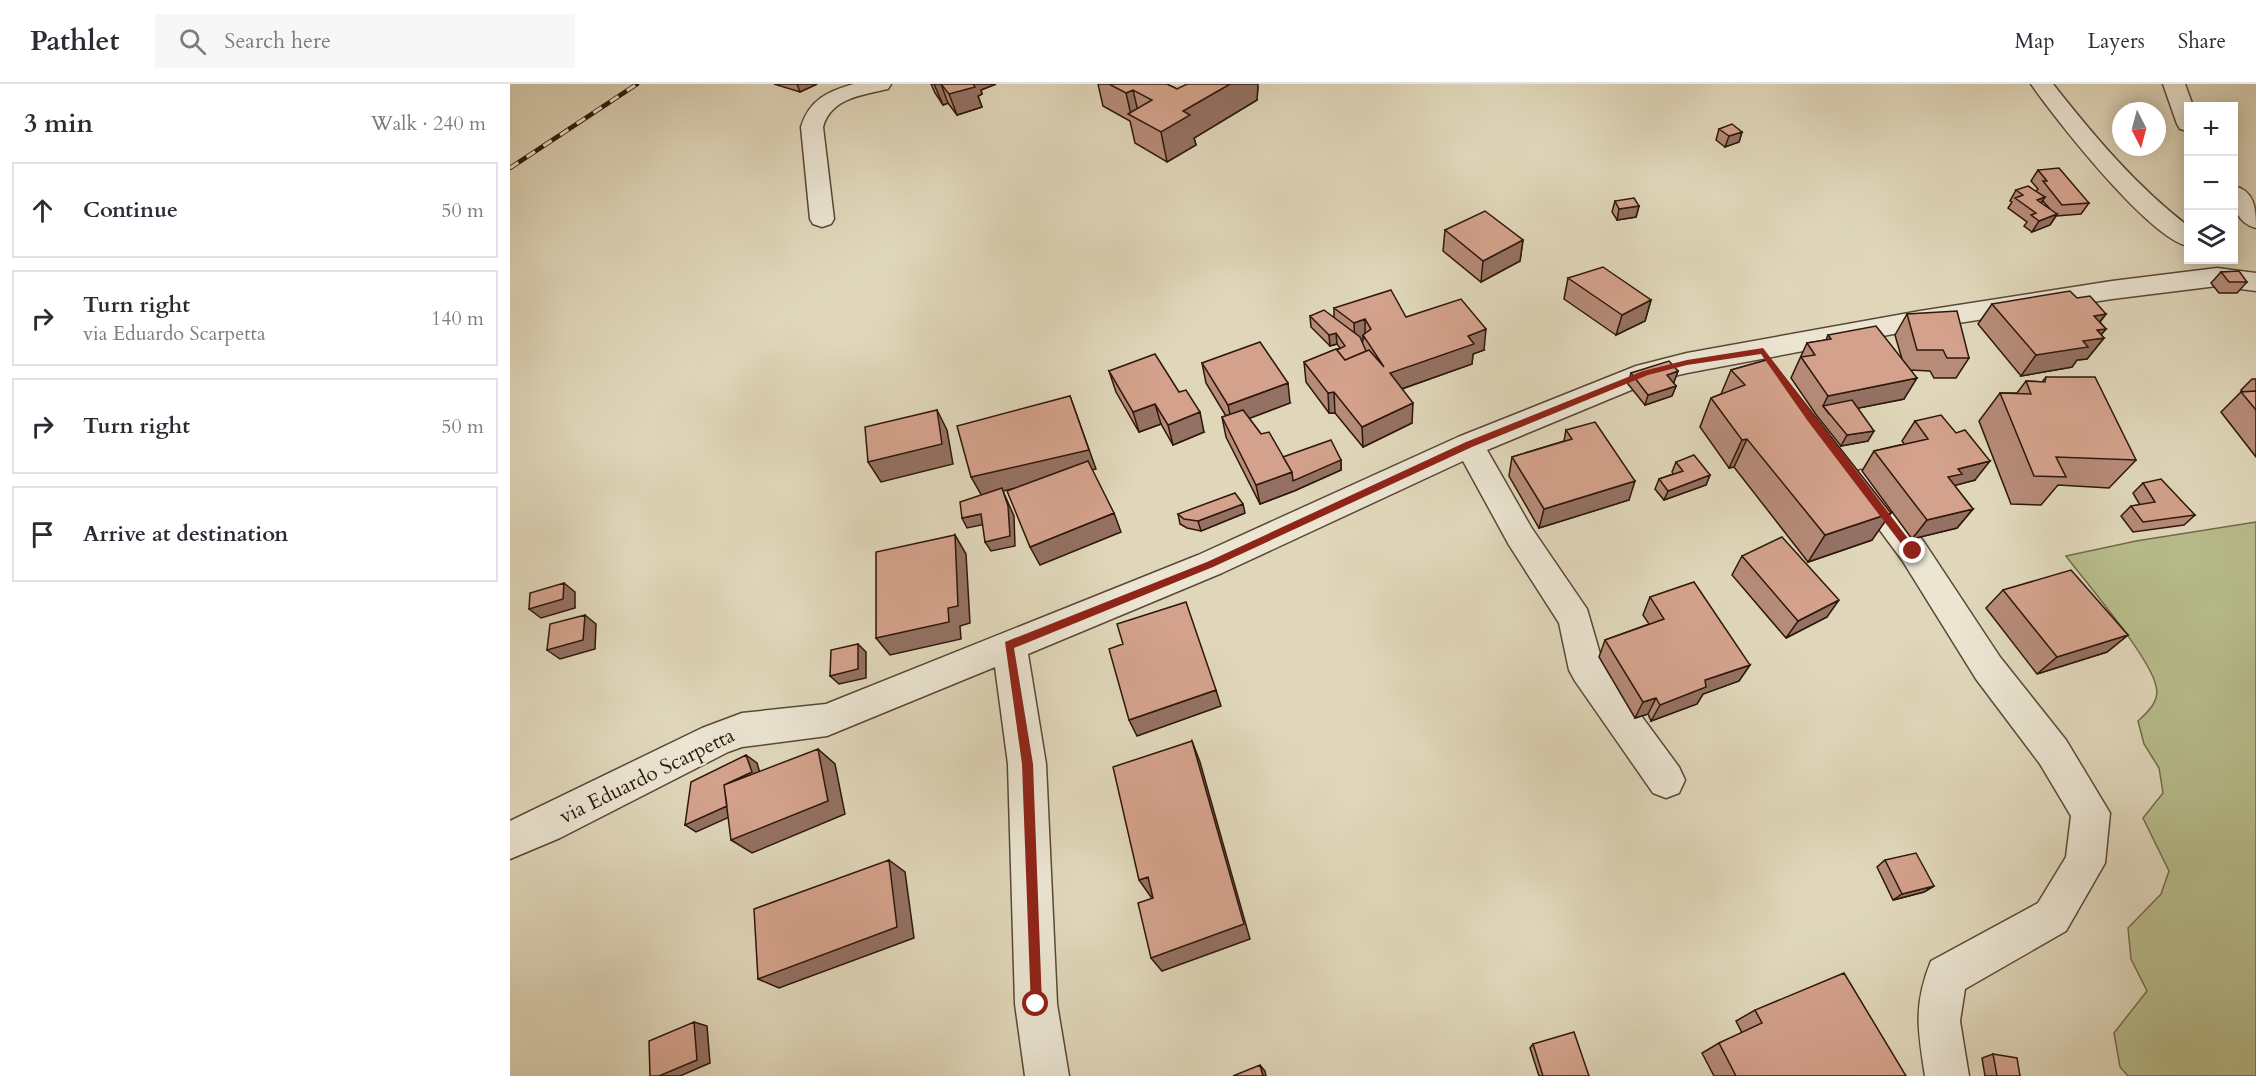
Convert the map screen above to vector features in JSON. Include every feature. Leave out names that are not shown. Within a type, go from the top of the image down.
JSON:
[{"type":"street","points":[[822,219],[812,127],[814,116],[818,108],[835,97],[880,84]]},
{"type":"street","points":[[2042,84],[2078,132],[2117,176],[2161,218],[2184,235]]},
{"type":"street","points":[[2174,84],[2184,113]]},
{"type":"street","points":[[2238,198],[2256,220]]},
{"type":"street","points":[[2238,262],[2256,266]]},
{"type":"street","name":"via Eduardo Scarpetta","points":[[510,840],[546,825],[715,740],[742,730],[827,720],[1210,564],[1469,445],[1646,373],[1687,363],[1773,365],[1920,320],[2112,290],[2217,277],[2256,282]]},
{"type":"street","points":[[1469,445],[1520,536],[1575,619],[1587,670],[1666,780]]},
{"type":"street","points":[[1839,455],[1913,551],[1988,668],[2054,752],[2091,813],[2085,863],[2052,917],[1946,976],[1938,1021],[1947,1076]]},
{"type":"street","points":[[1009,645],[1027,764],[1036,1004],[1047,1076]]},
{"type":"green space","points":[[2256,522],[2256,1076],[2128,1076],[2120,1067],[2114,1033],[2147,991],[2131,959],[2128,928],[2161,894],[2169,871],[2143,818],[2163,793],[2159,768],[2144,744],[2138,721],[2152,706],[2157,691],[2142,657],[2066,556],[2136,541]]},
{"type":"building","points":[[941,84],[973,84],[975,87],[949,94]]},
{"type":"building","points":[[1109,84],[1167,84],[1177,89],[1187,84],[1230,84],[1183,111],[1190,115],[1161,132],[1128,114],[1152,100],[1133,90],[1126,93]]},
{"type":"building","points":[[1732,124],[1742,132],[1729,136],[1719,129]]},
{"type":"building","points":[[2059,168],[2089,203],[2062,205],[2043,181],[2047,181],[2038,170]]},
{"type":"building","points":[[2028,186],[2045,197],[2037,200],[2057,214],[2039,221],[2031,215],[2036,213],[2015,198],[2023,195],[2016,190]]},
{"type":"building","points":[[1634,198],[1639,206],[1619,209],[1615,201]]},
{"type":"building","points":[[1485,211],[1523,240],[1483,261],[1445,230]]},
{"type":"building","points":[[1603,267],[1651,300],[1622,315],[1568,278]]},
{"type":"building","points":[[2239,271],[2247,282],[2229,282],[2221,272]]},
{"type":"building","points":[[1391,290],[1406,317],[1461,299],[1486,329],[1468,336],[1474,344],[1390,373],[1413,403],[1362,427],[1334,392],[1328,393],[1304,362],[1336,349],[1345,360],[1369,350],[1384,367],[1363,335],[1371,329],[1365,319],[1354,323],[1334,308]]},
{"type":"building","points":[[2070,291],[2077,298],[2090,296],[2106,314],[2094,316],[2106,329],[2097,330],[2104,338],[2083,341],[2088,347],[2036,355],[1992,304]]},
{"type":"building","points":[[1324,310],[1360,337],[1366,351],[1345,360],[1337,350],[1345,346],[1336,333],[1329,335],[1310,316]]},
{"type":"building","points":[[1957,311],[1969,358],[1947,358],[1943,350],[1917,350],[1907,314]]},
{"type":"building","points":[[1876,326],[1917,378],[1828,396],[1801,357],[1815,355],[1807,343],[1831,339],[1828,335]]},
{"type":"building","points":[[1260,342],[1288,383],[1228,405],[1202,363]]},
{"type":"building","points":[[1155,354],[1179,392],[1186,390],[1200,412],[1168,425],[1155,404],[1133,412],[1109,371]]},
{"type":"building","points":[[1770,359],[1891,513],[1825,535],[1747,439],[1742,440],[1711,398],[1745,385],[1731,370]]},
{"type":"building","points":[[1669,361],[1678,371],[1667,375],[1676,386],[1648,395],[1631,373]]},
{"type":"building","points":[[2046,377],[2095,377],[2136,460],[2056,457],[2066,477],[2034,476],[2000,393],[2031,394],[2026,381],[2045,382]]},
{"type":"building","points":[[2256,391],[2256,410],[2241,392]]},
{"type":"building","points":[[1070,396],[1089,450],[971,477],[957,426]]},
{"type":"building","points":[[1852,400],[1874,431],[1847,435],[1823,406]]},
{"type":"building","points":[[937,410],[942,444],[868,462],[865,427]]},
{"type":"building","points":[[1243,410],[1261,434],[1269,432],[1292,472],[1256,485],[1222,417]]},
{"type":"building","points":[[1941,415],[1956,433],[1965,430],[1990,461],[1958,469],[1962,474],[1948,477],[1973,509],[1927,520],[1874,451],[1928,439],[1915,421]]},
{"type":"building","points":[[1595,422],[1635,481],[1544,509],[1512,457],[1572,439],[1566,430]]},
{"type":"building","points":[[1331,440],[1341,460],[1293,481],[1292,472],[1283,457]]},
{"type":"building","points":[[1694,455],[1710,475],[1668,491],[1659,479],[1683,471],[1676,462]]},
{"type":"building","points":[[1088,461],[1114,513],[1030,547],[1007,491]]},
{"type":"building","points":[[2161,479],[2195,515],[2143,522],[2131,506],[2155,502],[2143,483]]},
{"type":"building","points":[[1002,488],[1008,506],[1010,536],[985,542],[981,514],[962,518],[960,502]]},
{"type":"building","points":[[1235,493],[1243,504],[1198,521],[1184,519],[1178,514]]},
{"type":"building","points":[[955,535],[958,606],[948,608],[949,622],[876,638],[876,552]]},
{"type":"building","points":[[1782,537],[1839,600],[1798,621],[1742,556]]},
{"type":"building","points":[[2071,570],[2128,635],[2057,657],[2003,590]]},
{"type":"building","points":[[1694,582],[1750,665],[1705,680],[1706,687],[1660,705],[1656,698],[1643,702],[1605,640],[1664,619],[1650,597]]},
{"type":"building","points":[[564,583],[563,599],[529,609],[530,593]]},
{"type":"building","points":[[1186,602],[1216,690],[1129,720],[1109,649],[1123,644],[1117,624]]},
{"type":"building","points":[[585,615],[583,640],[547,650],[550,624]]},
{"type":"building","points":[[858,644],[858,669],[830,676],[831,650]]},
{"type":"building","points":[[1192,741],[1244,924],[1151,958],[1138,903],[1153,898],[1148,877],[1139,880],[1113,767]]},
{"type":"building","points":[[818,749],[828,801],[731,840],[724,785]]},
{"type":"building","points":[[746,755],[752,772],[724,785],[727,806],[685,825],[691,782]]},
{"type":"building","points":[[1916,853],[1934,886],[1902,894],[1885,860]]},
{"type":"building","points":[[889,860],[897,927],[758,979],[754,909]]},
{"type":"building","points":[[1844,973],[1906,1076],[1736,1076],[1719,1043],[1762,1023],[1755,1010]]},
{"type":"building","points":[[694,1022],[697,1060],[659,1076],[650,1076],[649,1041]]},
{"type":"building","points":[[1574,1032],[1589,1076],[1543,1076],[1533,1044]]},
{"type":"building","points":[[1993,1054],[2017,1058],[2020,1076],[1997,1076]]},
{"type":"building","points":[[1260,1065],[1263,1076],[1233,1076]]},
{"type":"railway","points":[[510,168],[637,84]]},
{"type":"route","points":[[1036,1004],[1027,764],[1009,645],[1210,564],[1469,445],[1578,399],[1646,373],[1687,363],[1763,351],[1810,417],[1913,551]]}]
